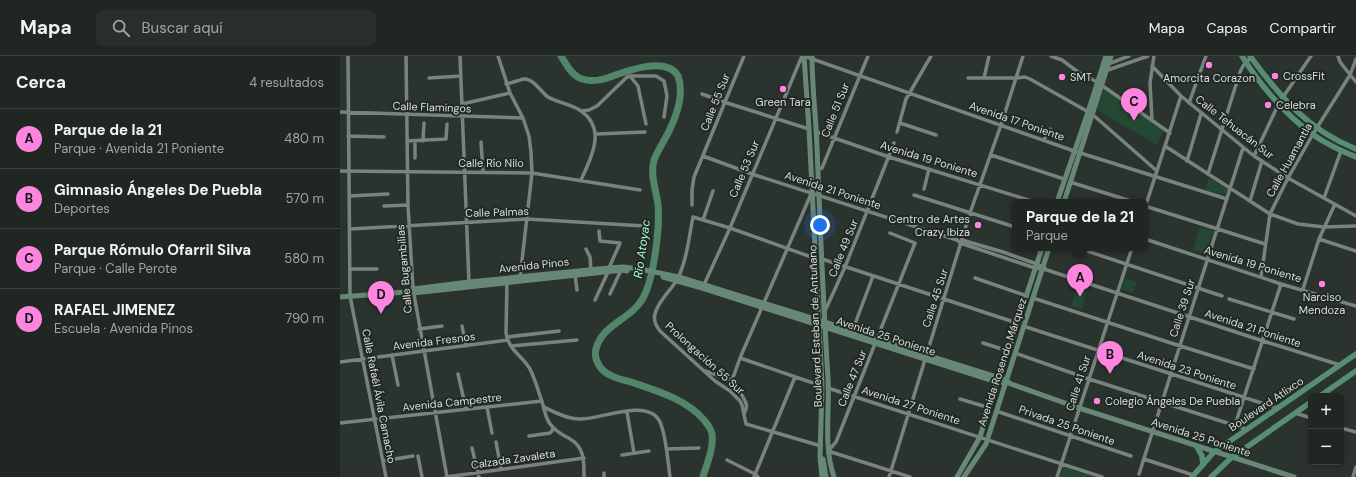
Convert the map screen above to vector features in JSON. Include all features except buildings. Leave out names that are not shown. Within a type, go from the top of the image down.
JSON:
[{"type":"main road","name":"Boulevard Esteban de Antuñano","points":[[803,56],[809,129],[814,258],[822,386],[821,446]]},
{"type":"main road","points":[[1100,84],[1100,73],[1106,56]]},
{"type":"main road","points":[[1058,199],[1064,179],[1077,151],[1111,56]]},
{"type":"main road","points":[[1242,56],[1281,101],[1328,136],[1356,149]]},
{"type":"main road","points":[[1251,56],[1293,118],[1313,134],[1341,151],[1356,157]]},
{"type":"main road","name":"Boulevard Esteban de Antuñano","points":[[812,57],[817,132],[823,314],[828,388],[828,451],[830,477]]},
{"type":"main road","points":[[1065,199],[1077,151]]},
{"type":"main road","name":"Avenida Rosendo Márquez","points":[[957,477],[980,437],[1041,251]]},
{"type":"main road","name":"Avenida Rosendo Márquez","points":[[964,477],[987,440],[1023,326],[1044,269],[1048,251]]},
{"type":"main road","name":"Avenida Pinos","points":[[340,297],[411,291],[507,280],[575,275],[623,266],[663,276]]},
{"type":"main road","name":"Avenida Pinos","points":[[520,279],[591,270],[640,270]]},
{"type":"main road","name":"Avenida 25 Poniente","points":[[663,276],[703,286],[818,322],[1294,477]]},
{"type":"main road","name":"Boulevard Atlixco","points":[[1193,476],[1214,452],[1356,354]]},
{"type":"main road","points":[[1324,393],[1356,371]]},
{"type":"main road","points":[[1211,477],[1232,458],[1308,404]]},
{"type":"main road","points":[[821,446],[820,457],[822,477]]},
{"type":"main road","points":[[821,446],[826,477]]},
{"type":"main road","points":[[1198,447],[1202,456],[1203,465]]},
{"type":"main road","points":[[829,464],[834,477]]},
{"type":"street","name":"Calle Rafaél Ávila Camacho","points":[[348,56],[348,196],[351,269],[350,296],[386,477]]},
{"type":"street","name":"Calle Bugambilias","points":[[406,56],[406,115],[411,291],[436,413],[446,477]]},
{"type":"street","points":[[460,56],[466,222],[470,284]]},
{"type":"street","points":[[498,56],[506,84],[523,118],[529,136],[531,152],[532,172],[528,219],[520,279]]},
{"type":"street","name":"Calle 55 Sur","points":[[703,156],[744,56]]},
{"type":"street","name":"Avenida 17 Poniente","points":[[803,56],[812,57],[859,76],[1044,140],[1227,199]]},
{"type":"street","name":"Calle 53 Sur","points":[[703,286],[730,228],[803,56]]},
{"type":"street","name":"Calle 51 Sur","points":[[818,170],[822,168],[868,56]]},
{"type":"street","points":[[897,132],[906,100],[931,56]]},
{"type":"street","points":[[984,78],[989,56]]},
{"type":"street","name":"Calle 45 Sur","points":[[889,477],[944,299],[960,241],[992,155],[1023,56]]},
{"type":"street","points":[[1051,56],[1063,58],[1078,72],[1100,84],[1170,133]]},
{"type":"street","points":[[1103,66],[1129,56]]},
{"type":"street","points":[[1100,73],[1148,56]]},
{"type":"street","points":[[1152,120],[1150,94],[1154,56]]},
{"type":"street","points":[[1189,103],[1206,56]]},
{"type":"street","points":[[1208,174],[1240,72],[1251,56]]},
{"type":"street","points":[[1254,156],[1281,101],[1311,56]]},
{"type":"street","points":[[1338,56],[1356,82]]},
{"type":"street","name":"Calle Huamantla","points":[[1261,277],[1270,214],[1316,128],[1350,75],[1356,59]]},
{"type":"street","name":"Calle Tehuacán Sur","points":[[1152,66],[1181,96],[1243,148],[1288,178],[1356,216]]},
{"type":"street","points":[[429,78],[461,76]]},
{"type":"street","points":[[630,76],[638,86],[646,124]]},
{"type":"street","points":[[581,111],[589,110],[597,106],[627,77],[656,76],[664,81],[667,96],[664,117]]},
{"type":"street","points":[[968,78],[1025,77],[1030,79],[1090,113],[1157,171]]},
{"type":"street","points":[[506,84],[523,79],[528,80],[548,96],[581,111],[590,119],[596,134],[591,158],[581,180]]},
{"type":"street","points":[[462,104],[510,93]]},
{"type":"street","points":[[702,94],[809,129]]},
{"type":"street","points":[[1148,199],[1181,96]]},
{"type":"street","name":"Calle Flamingos","points":[[340,112],[523,118]]},
{"type":"street","points":[[1187,161],[1202,114]]},
{"type":"street","points":[[423,141],[424,123]]},
{"type":"street","points":[[900,123],[936,135]]},
{"type":"street","points":[[407,141],[446,139],[447,124]]},
{"type":"street","points":[[1044,140],[1050,129]]},
{"type":"street","points":[[596,134],[645,132]]},
{"type":"street","name":"Avenida 19 Poniente","points":[[817,132],[889,157],[1026,199]]},
{"type":"street","points":[[348,136],[384,137]]},
{"type":"street","points":[[415,141],[415,158]]},
{"type":"street","points":[[481,142],[483,172]]},
{"type":"street","name":"Calle 49 Sur","points":[[823,314],[845,267],[894,143]]},
{"type":"street","points":[[1165,146],[1270,214],[1298,224],[1356,226]]},
{"type":"street","name":"Calle 39 Sur","points":[[1139,474],[1243,148]]},
{"type":"street","points":[[1324,198],[1341,151]]},
{"type":"street","points":[[992,155],[1064,179]]},
{"type":"street","points":[[692,205],[694,177],[703,156]]},
{"type":"street","name":"Avenida 21 Poniente","points":[[703,156],[811,194],[960,241],[1003,252],[1044,269],[1341,365]]},
{"type":"street","name":"Calle Huamantla","points":[[1250,201],[1262,161]]},
{"type":"street","points":[[924,189],[929,169]]},
{"type":"street","name":"Calle Río Nilo","points":[[340,171],[532,172],[640,190]]},
{"type":"street","points":[[1070,182],[1124,199]]},
{"type":"street","points":[[713,191],[703,220],[814,258]]},
{"type":"street","points":[[348,196],[388,194]]},
{"type":"street","points":[[730,380],[734,375],[811,194]]},
{"type":"street","points":[[914,195],[1012,225]]},
{"type":"street","points":[[384,206],[408,204]]},
{"type":"street","points":[[1303,289],[1319,239],[1335,204]]},
{"type":"street","points":[[1148,208],[1265,244]]},
{"type":"street","name":"Prolongación 55 Sur","points":[[703,220],[694,217],[683,265],[678,279],[657,308],[654,315],[654,321],[660,331],[715,381],[740,400],[746,424],[773,431]]},
{"type":"street","name":"Calle Palmas","points":[[350,229],[528,219],[645,226]]},
{"type":"street","points":[[596,300],[620,243],[600,241],[599,231]]},
{"type":"street","name":"Calle 47 Sur","points":[[828,451],[836,442],[916,243],[890,233]]},
{"type":"street","points":[[1319,239],[1356,251]]},
{"type":"street","name":"Avenida 19 Poniente","points":[[1148,240],[1281,284],[1303,289],[1356,306]]},
{"type":"street","points":[[586,249],[587,254],[590,257],[591,270]]},
{"type":"street","points":[[1086,251],[1222,296]]},
{"type":"street","name":"Calle 41 Sur","points":[[1057,477],[1131,251]]},
{"type":"street","points":[[822,259],[1017,323]]},
{"type":"street","points":[[351,269],[377,269]]},
{"type":"street","points":[[610,294],[621,270]]},
{"type":"street","points":[[575,275],[577,290]]},
{"type":"street","points":[[852,333],[873,276]]},
{"type":"street","points":[[975,278],[1026,296]]},
{"type":"street","points":[[507,280],[508,338],[511,346],[530,369],[549,422],[553,428],[573,441],[580,449],[584,458],[584,477]]},
{"type":"street","points":[[1235,425],[1281,284]]},
{"type":"street","points":[[1033,298],[1254,369]]},
{"type":"street","points":[[1230,299],[1294,320]]},
{"type":"street","points":[[420,329],[442,326]]},
{"type":"street","points":[[462,326],[466,346]]},
{"type":"street","name":"Avenida 23 Poniente","points":[[1023,326],[1277,408]]},
{"type":"street","name":"Avenida Fresnos","points":[[340,362],[466,346],[508,338],[559,331]]},
{"type":"street","points":[[511,346],[577,340]]},
{"type":"street","points":[[983,343],[1008,351]]},
{"type":"street","points":[[1015,354],[1246,429]]},
{"type":"street","points":[[392,355],[398,386]]},
{"type":"street","points":[[740,358],[822,386]]},
{"type":"street","points":[[704,371],[730,380],[739,389],[747,404],[744,414]]},
{"type":"street","points":[[458,374],[466,410]]},
{"type":"street","points":[[727,460],[756,476],[795,377]]},
{"type":"street","name":"Avenida 27 Poniente","points":[[828,388],[1102,477]]},
{"type":"street","points":[[960,399],[990,408]]},
{"type":"street","name":"Avenida Campestre","points":[[340,423],[542,401]]},
{"type":"street","points":[[487,407],[492,433]]},
{"type":"street","points":[[544,407],[577,419],[589,419],[627,412],[644,411],[651,413],[656,417],[662,427],[670,477]]},
{"type":"street","name":"Privada 25 Poniente","points":[[996,411],[1131,456]]},
{"type":"street","points":[[627,412],[634,453]]},
{"type":"street","points":[[1295,413],[1308,417]]},
{"type":"street","points":[[529,436],[550,433],[553,428]]},
{"type":"street","points":[[1344,429],[1356,432]]},
{"type":"street","points":[[773,431],[821,446]]},
{"type":"street","points":[[496,442],[501,469]]},
{"type":"street","points":[[472,448],[479,477]]},
{"type":"street","points":[[666,449],[699,448]]},
{"type":"street","points":[[622,455],[650,450]]},
{"type":"street","points":[[828,451],[910,477]]},
{"type":"street","points":[[383,461],[413,456]]},
{"type":"street","points":[[418,456],[422,477]]},
{"type":"street","name":"Calzada Zavaleta","points":[[446,477],[584,458]]},
{"type":"street","points":[[1144,459],[1193,476]]},
{"type":"street","points":[[1353,477],[1356,467]]},
{"type":"green space","points":[[1104,89],[1163,130],[1157,145],[1097,110]]},
{"type":"green space","points":[[1209,178],[1229,190],[1227,195],[1205,190]]},
{"type":"green space","points":[[1200,227],[1213,231],[1206,254],[1193,250]]},
{"type":"green space","points":[[1125,278],[1137,282],[1133,293],[1122,289]]},
{"type":"green space","points":[[1078,284],[1088,287],[1082,309],[1071,306]]},
{"type":"green space","points":[[1063,467],[1094,477],[1059,477]]},
{"type":"waterway","name":"Río Atoyac","points":[[561,56],[572,73],[585,80],[600,80],[647,66],[665,67],[673,70],[678,76],[680,83],[680,99],[678,107],[673,123],[654,160],[653,165],[653,177],[658,204],[658,226],[653,266],[647,289],[638,305],[604,333],[599,340],[595,353],[598,365],[615,378],[670,396],[689,406],[704,420],[711,430],[712,445],[703,477]]},
{"type":"place","name":"Amorcita Corazon","points":[[1209,65]]},
{"type":"place","name":"CrossFit","points":[[1275,76]]},
{"type":"place","name":"SMT","points":[[1062,77]]},
{"type":"place","name":"Green Tara","points":[[783,89]]},
{"type":"place","name":"Celebra","points":[[1268,105]]},
{"type":"place","name":"Parque Rómulo Ofarril Silva","points":[[1134,121]]},
{"type":"place","name":"Centro de Artes Crazy Ibiza","points":[[978,225]]},
{"type":"place","name":"Narciso Mendoza","points":[[1322,284]]},
{"type":"place","name":"Parque de la 21","points":[[1080,297]]},
{"type":"place","name":"RAFAEL JIMENEZ","points":[[381,314]]},
{"type":"place","name":"Gimnasio Ángeles De Puebla","points":[[1110,374]]},
{"type":"place","name":"Colegio Ángeles De Puebla","points":[[1097,401]]}]
